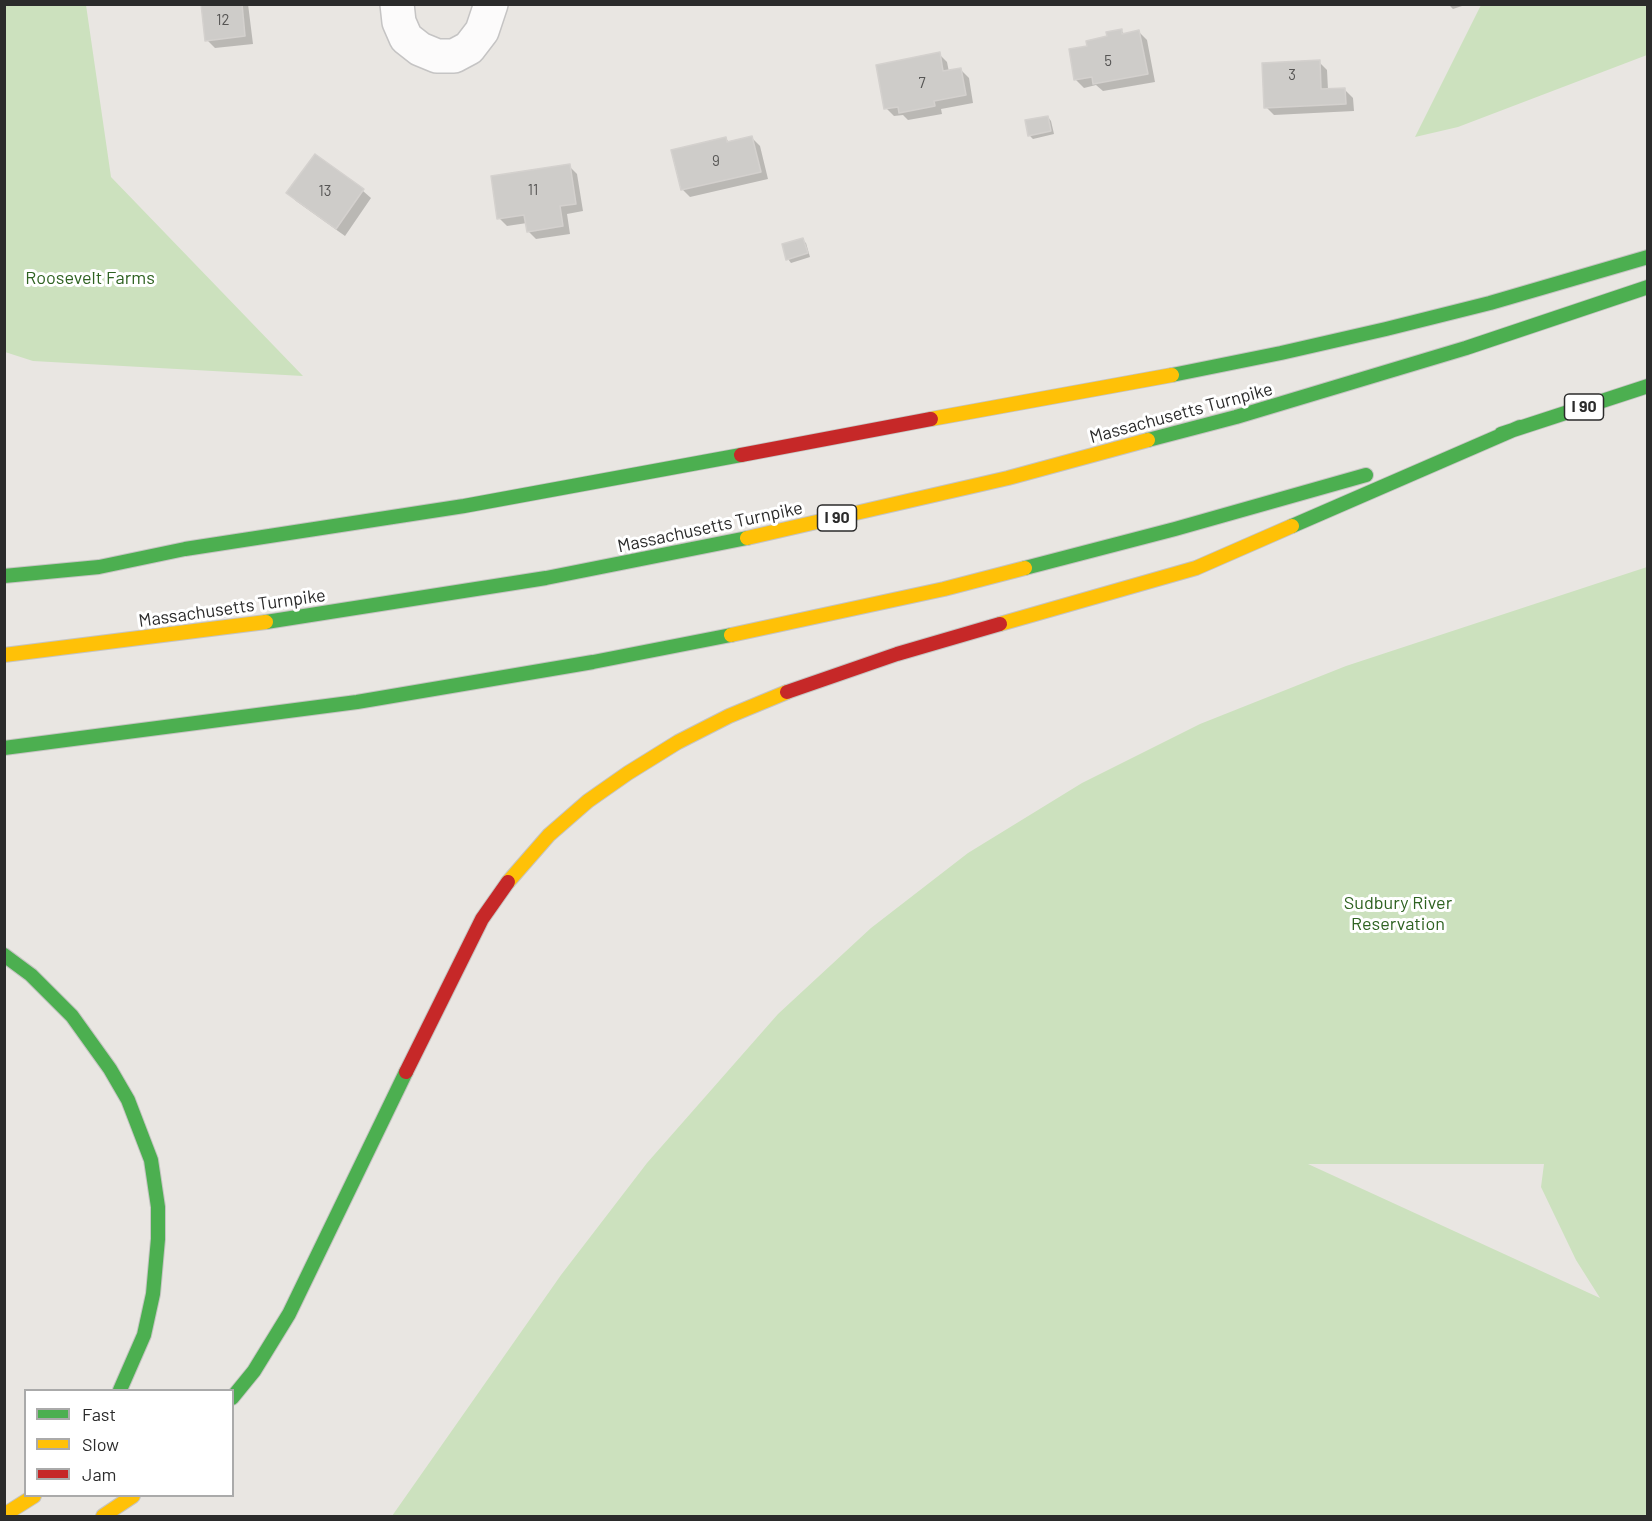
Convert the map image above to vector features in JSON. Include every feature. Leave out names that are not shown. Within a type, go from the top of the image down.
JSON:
[{"type":"highway","points":[[4,576],[99,567],[185,549],[464,506],[1281,353],[1490,303],[1647,257]]},
{"type":"highway","name":"Massachusetts Turnpike","points":[[4,655],[298,618],[418,599],[546,578],[775,532],[1008,478],[1236,417],[1466,348],[1647,287]]},
{"type":"highway","name":"I 90","points":[[4,748],[357,702],[710,640],[944,589],[1292,497],[1520,428],[1647,386]]},
{"type":"highway","points":[[234,1396],[254,1371],[289,1314],[443,994],[482,919],[508,882],[531,855],[549,835],[588,801],[678,742],[729,716],[783,693],[897,654],[1196,568],[1520,428]]},
{"type":"highway","points":[[109,551],[185,549]]},
{"type":"highway","points":[[4,955],[31,975],[72,1016],[110,1069],[128,1100],[151,1160],[158,1207],[158,1239],[153,1294],[144,1335],[120,1389]]},
{"type":"highway","points":[[4,1515],[32,1497]]},
{"type":"highway","points":[[103,1516],[132,1497]]},
{"type":"street","points":[[397,4],[399,22],[406,38],[420,49],[437,56],[454,56],[468,48],[482,32],[491,4]]},
{"type":"green space","name":"Roosevelt Farms","points":[[4,5],[86,5],[111,177],[303,376],[33,361],[5,352]]},
{"type":"green space","points":[[1481,5],[1647,5],[1647,55],[1458,127],[1415,137]]},
{"type":"green space","name":"Sudbury River Reservation","points":[[1647,567],[1647,1516],[392,1516],[561,1275],[647,1163],[778,1014],[871,928],[968,853],[1082,783],[1200,724],[1346,666]],"holes":[[[1308,1164],[1544,1164],[1541,1187],[1576,1260],[1600,1298]]]},
{"type":"building","points":[[201,4],[242,4],[245,36],[205,41]]},
{"type":"building","points":[[1122,29],[1122,34],[1139,30],[1148,74],[1093,84],[1092,77],[1074,80],[1069,49],[1087,46],[1086,41],[1107,36],[1106,32]]},
{"type":"building","points":[[940,52],[943,71],[961,68],[966,95],[934,101],[935,106],[899,113],[898,107],[884,109],[876,65]]},
{"type":"building","points":[[1320,60],[1321,89],[1345,88],[1346,104],[1264,108],[1262,63]]},
{"type":"building","points":[[1048,116],[1051,131],[1028,136],[1025,120]]},
{"type":"building","points":[[752,136],[761,172],[681,190],[671,150],[726,137],[727,142]]},
{"type":"building","points":[[315,154],[364,189],[336,229],[286,193]]},
{"type":"building","points":[[570,164],[576,204],[560,206],[563,226],[527,232],[524,215],[497,219],[491,176]]},
{"type":"building","points":[[803,238],[808,253],[786,260],[782,244]]},
{"type":"traffic: fast","points":[[1172,375],[1386,329],[1490,303],[1648,257]]},
{"type":"traffic: fast","points":[[1148,440],[1236,417],[1466,348],[1648,287]]},
{"type":"traffic: fast","points":[[1501,434],[1648,386]]},
{"type":"traffic: fast","points":[[1292,526],[1520,427]]},
{"type":"traffic: fast","points":[[4,576],[99,567],[185,549],[464,506],[741,455]]},
{"type":"traffic: fast","points":[[1025,568],[1175,529],[1366,475]]},
{"type":"traffic: fast","points":[[266,622],[546,578],[747,538]]},
{"type":"traffic: fast","points":[[4,748],[357,702],[593,662],[731,635]]},
{"type":"traffic: fast","points":[[4,955],[31,975],[72,1016],[110,1069],[128,1100],[151,1160],[158,1207],[158,1239],[153,1294],[144,1335],[120,1389]]},
{"type":"traffic: fast","points":[[234,1396],[254,1371],[289,1314],[406,1072]]},
{"type":"traffic: slow","points":[[931,419],[1172,375]]},
{"type":"traffic: slow","points":[[747,538],[1008,478],[1148,440]]},
{"type":"traffic: slow","points":[[1000,624],[1196,568],[1292,526]]},
{"type":"traffic: slow","points":[[731,635],[944,589],[1025,568]]},
{"type":"traffic: slow","points":[[4,655],[266,622]]},
{"type":"traffic: slow","points":[[508,882],[549,835],[588,801],[628,773],[678,742],[729,716],[787,692]]},
{"type":"traffic: slow","points":[[4,1515],[32,1497]]},
{"type":"traffic: slow","points":[[103,1516],[132,1497]]},
{"type":"traffic: jam","points":[[741,455],[931,419]]},
{"type":"traffic: jam","points":[[787,692],[897,654],[1000,624]]},
{"type":"traffic: jam","points":[[406,1072],[482,919],[508,882]]}]
